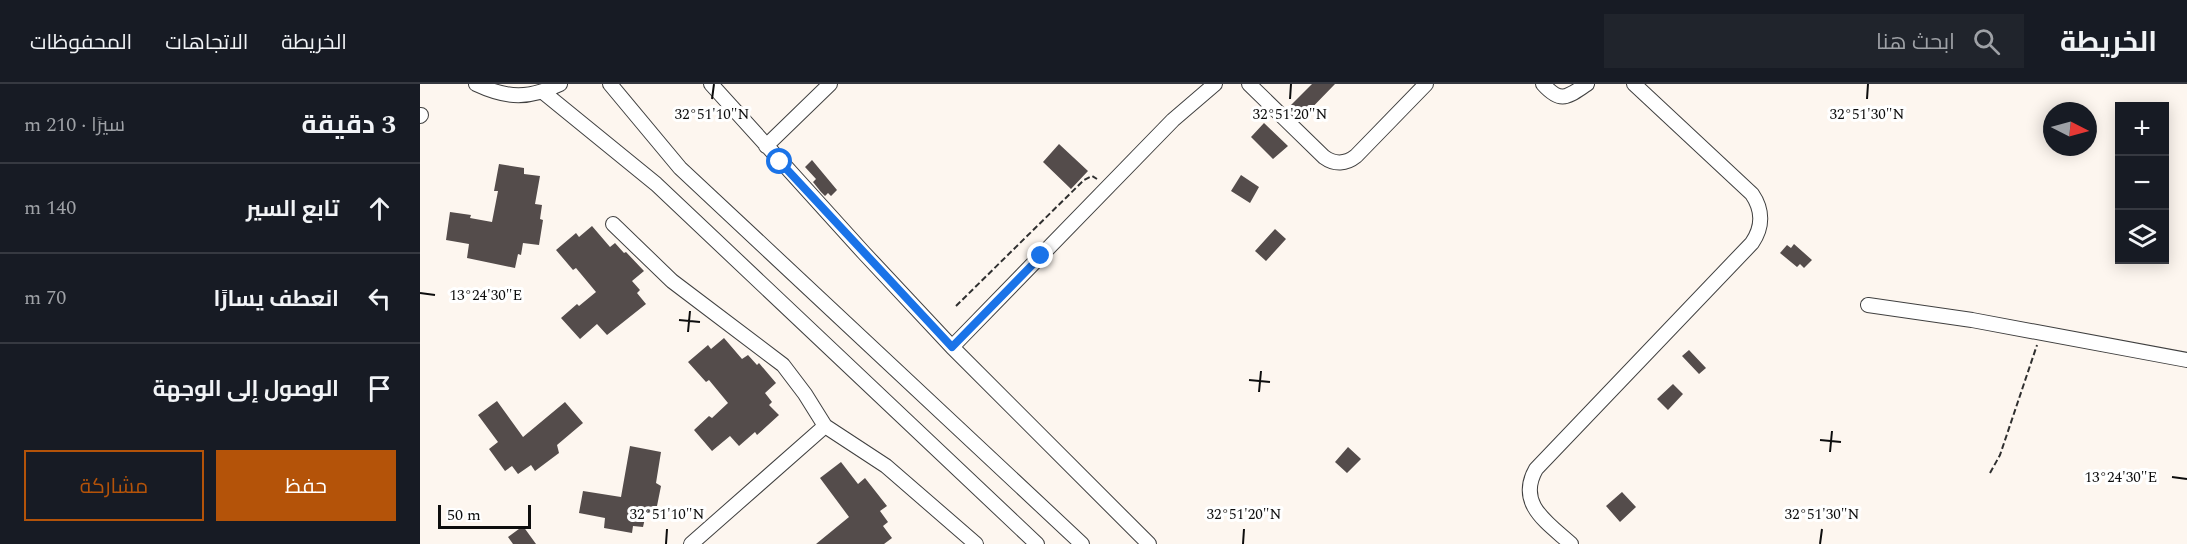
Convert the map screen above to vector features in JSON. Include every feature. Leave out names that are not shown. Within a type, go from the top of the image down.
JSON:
[{"type":"street","points":[[476,84],[509,95],[543,92],[560,84]]},
{"type":"street","points":[[610,84],[680,168],[1082,544]]},
{"type":"street","points":[[711,84],[952,347],[1149,544]]},
{"type":"street","points":[[766,146],[830,84]]},
{"type":"street","points":[[952,347],[1186,107],[1215,84]]},
{"type":"street","points":[[1249,84],[1324,157],[1333,162],[1343,163],[1356,156],[1426,84]]},
{"type":"street","points":[[1543,84],[1554,95],[1562,97],[1570,95],[1587,84]]},
{"type":"street","points":[[1571,544],[1533,507],[1530,494],[1533,475],[1752,243],[1761,221],[1759,206],[1752,194],[1634,84]]},
{"type":"street","points":[[543,92],[656,184],[1037,544]]},
{"type":"street","points":[[613,224],[672,281],[783,365],[825,426],[886,466],[976,544]]},
{"type":"street","points":[[1868,305],[1972,320],[2187,360]]},
{"type":"street","points":[[691,544],[825,426]]},
{"type":"path","points":[[956,306],[1086,178],[1095,177],[1106,188]]},
{"type":"path","points":[[1990,472],[2000,455],[2042,334]]},
{"type":"building","points":[[1312,84],[1335,84],[1301,119],[1289,107]]},
{"type":"building","points":[[1264,123],[1288,146],[1273,159],[1251,137]]},
{"type":"building","points":[[1059,144],[1088,171],[1071,189],[1043,162]]},
{"type":"building","points":[[812,160],[837,190],[831,196],[828,193],[825,196],[821,192],[813,182],[816,179],[805,167]]},
{"type":"building","points":[[499,164],[524,168],[524,174],[540,176],[535,204],[542,205],[540,219],[543,220],[539,245],[523,243],[515,268],[467,258],[469,244],[446,240],[450,212],[471,215],[470,218],[492,222],[498,191],[494,191]]},
{"type":"building","points":[[1241,175],[1259,187],[1250,203],[1231,191]]},
{"type":"building","points":[[592,226],[610,247],[615,243],[644,271],[632,281],[640,290],[637,293],[646,304],[607,335],[597,324],[580,339],[561,318],[596,292],[576,268],[573,270],[556,250],[576,233],[579,237]]},
{"type":"building","points":[[1275,229],[1286,239],[1266,261],[1255,251]]},
{"type":"building","points":[[1794,244],[1812,260],[1804,268],[1800,264],[1797,267],[1780,253],[1787,245],[1791,248]]},
{"type":"building","points":[[724,338],[742,359],[748,355],[757,365],[759,363],[776,383],[765,393],[772,402],[769,405],[779,415],[757,435],[755,432],[739,446],[730,436],[712,451],[694,430],[728,403],[709,380],[706,382],[688,362],[708,345],[711,349]]},
{"type":"building","points":[[1689,350],[1706,368],[1699,374],[1682,356]]},
{"type":"building","points":[[1673,384],[1683,394],[1668,410],[1657,399]]},
{"type":"building","points":[[497,401],[523,437],[565,402],[583,423],[557,445],[559,453],[535,471],[531,465],[518,474],[512,466],[505,471],[489,449],[498,442],[478,415]]},
{"type":"building","points":[[630,446],[661,452],[656,483],[661,486],[655,516],[646,514],[643,527],[633,526],[632,533],[604,528],[605,518],[579,513],[583,491],[621,497]]},
{"type":"building","points":[[1348,447],[1361,459],[1347,473],[1335,462]]},
{"type":"building","points":[[841,462],[858,484],[865,478],[887,506],[880,511],[888,522],[883,526],[892,538],[884,544],[816,544],[849,517],[820,478]]},
{"type":"building","points":[[1622,492],[1636,507],[1620,522],[1606,506]]},
{"type":"building","points":[[523,526],[536,544],[513,544],[508,537]]},
{"type":"route","points":[[780,162],[952,347],[1041,256]]}]
